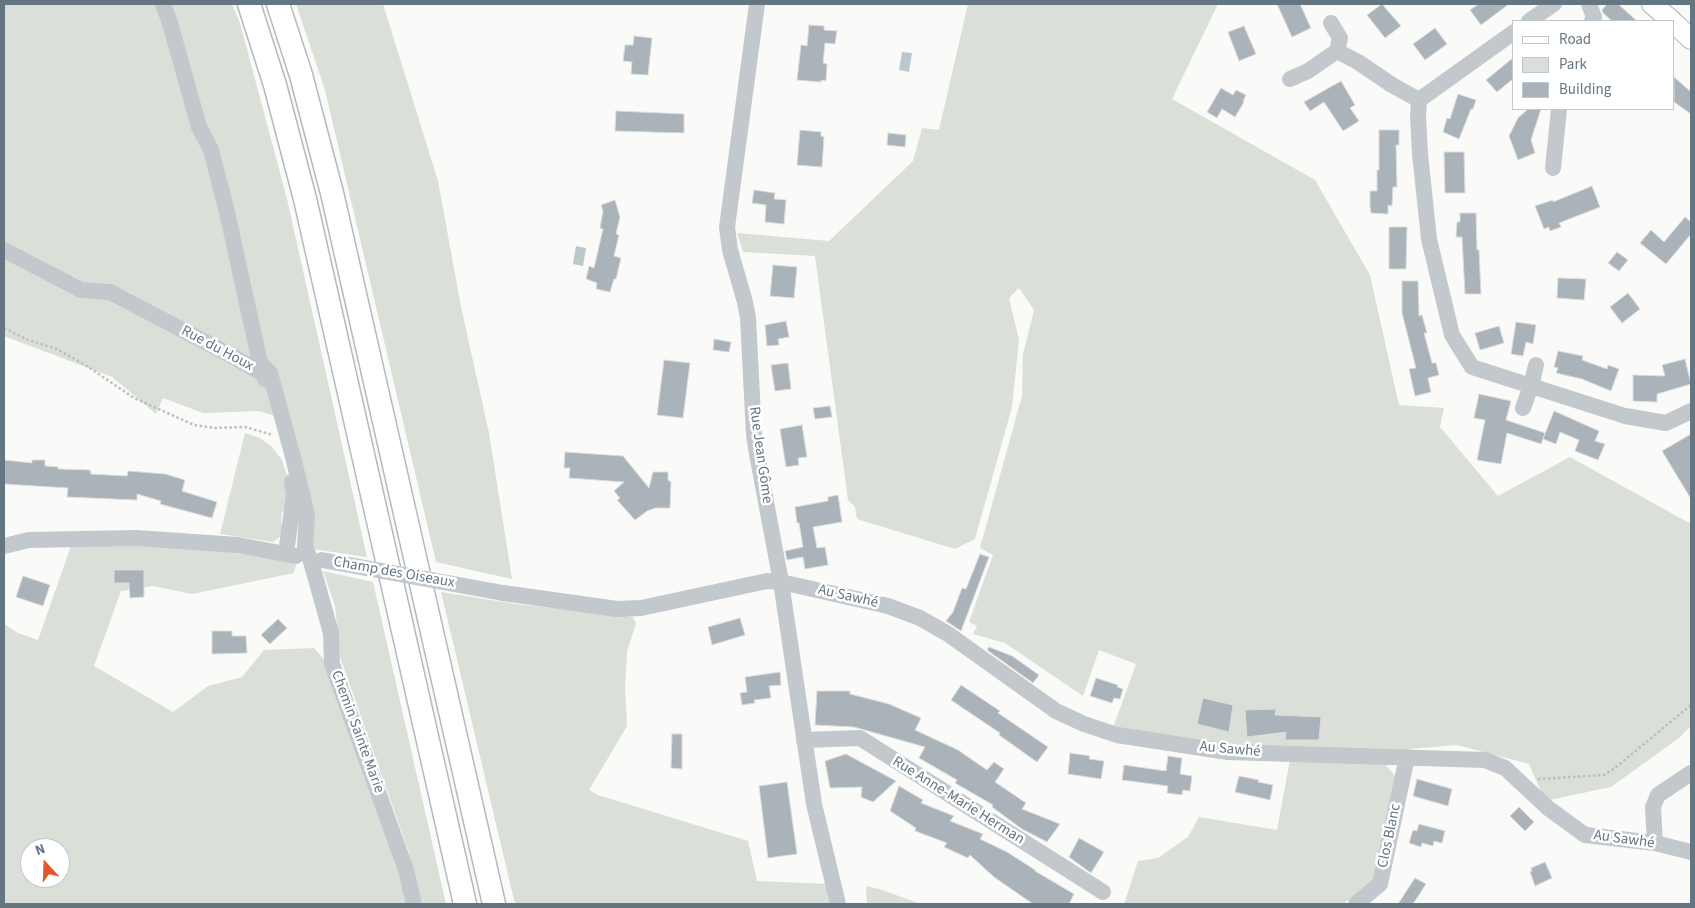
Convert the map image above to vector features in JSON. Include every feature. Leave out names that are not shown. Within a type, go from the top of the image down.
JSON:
[{"type":"highway","points":[[249,4],[274,85],[305,199],[465,904]]},
{"type":"highway","points":[[278,4],[301,76],[334,203],[494,904]]},
{"type":"main road","points":[[1652,4],[1671,20]]},
{"type":"main road","points":[[1675,24],[1691,39]]},
{"type":"street","name":"Chemin Sainte Marie","points":[[163,4],[199,127],[211,150],[260,364],[270,373],[294,457],[306,510],[305,547],[316,559],[331,633],[332,664],[406,870],[414,904]]},
{"type":"street","name":"Rue Jean Gôme","points":[[757,4],[727,227],[730,250],[748,318],[754,434],[781,582],[814,804],[838,904]]},
{"type":"street","points":[[1530,20],[1554,4]]},
{"type":"street","points":[[1589,4],[1594,16],[1592,20]]},
{"type":"street","points":[[1290,79],[1308,71],[1337,51],[1340,38],[1330,22]]},
{"type":"street","points":[[1419,100],[1512,33]]},
{"type":"street","points":[[1337,51],[1419,100]]},
{"type":"street","points":[[1419,100],[1420,145],[1429,239],[1452,334],[1472,368],[1625,416],[1666,423],[1691,411]]},
{"type":"street","points":[[1553,168],[1559,110]]},
{"type":"street","name":"Rue du Houx","points":[[4,250],[80,290],[110,292],[226,352],[262,373],[267,383],[282,437],[294,494],[286,554]]},
{"type":"street","points":[[1523,408],[1536,365]]},
{"type":"street","name":"Champ des Oiseaux","points":[[4,546],[29,540],[136,538],[238,545],[503,593],[617,609],[641,608],[768,581],[781,582]]},
{"type":"street","name":"Au Sawhé","points":[[781,582],[888,606],[920,618],[948,634],[1056,710],[1084,724],[1117,735],[1228,752],[1485,760],[1505,768],[1548,808],[1585,834],[1655,843],[1691,852]]},
{"type":"street","name":"Rue Anne-Marie Herman","points":[[804,740],[860,738],[1103,892]]},
{"type":"street","name":"Clos Blanc","points":[[1356,904],[1380,884],[1407,757]]},
{"type":"street","points":[[1655,843],[1654,807],[1658,795],[1691,773]]},
{"type":"path","points":[[4,328],[28,340],[57,349],[87,366],[134,398],[194,425],[215,428],[245,427],[282,437]]},
{"type":"path","points":[[1519,780],[1562,779],[1604,775],[1691,705]]},
{"type":"green space","points":[[4,4],[232,4],[240,23],[287,199],[367,557],[312,549],[288,420],[259,411],[203,413],[163,398],[156,414],[112,377],[4,336]]},
{"type":"green space","points":[[296,4],[383,4],[438,181],[461,307],[489,433],[512,579],[436,562],[325,90]]},
{"type":"green space","points":[[968,4],[1218,4],[1172,99],[1315,180],[1370,275],[1399,405],[1444,408],[1440,427],[1498,496],[1570,457],[1691,524],[1691,726],[1679,738],[1611,787],[1545,801],[1529,764],[1457,745],[1387,751],[1231,750],[1113,728],[1136,664],[1099,650],[1083,696],[1005,643],[973,634],[977,626],[969,622],[993,555],[980,548],[1022,396],[1023,354],[1034,310],[1019,288],[1009,298],[1019,340],[1012,407],[975,539],[955,549],[857,519],[855,507],[848,500],[815,256],[743,252],[737,233],[829,241],[913,161],[922,128],[939,130]]},
{"type":"green space","points":[[245,433],[260,438],[271,446],[282,460],[287,476],[288,505],[282,512],[281,522],[283,529],[280,537],[273,542],[220,534]]},
{"type":"green space","points":[[72,543],[216,549],[297,561],[294,573],[192,594],[153,586],[121,591],[94,666],[173,712],[208,686],[242,677],[264,650],[314,648],[335,672],[392,843],[408,904],[4,904],[4,624],[18,633],[38,640]]},
{"type":"green space","points":[[323,571],[373,582],[446,904],[422,904],[408,850],[340,657],[335,606]]},
{"type":"green space","points":[[441,592],[516,604],[633,617],[636,623],[627,652],[625,688],[627,726],[589,790],[598,795],[748,841],[757,881],[828,884],[833,904],[515,904]]},
{"type":"green space","points":[[1290,760],[1385,764],[1396,777],[1372,883],[1343,904],[1124,904],[1138,861],[1158,858],[1188,837],[1199,817],[1277,830]]},
{"type":"green space","points":[[866,886],[879,889],[921,904],[867,904]]},
{"type":"shaded area","points":[[902,52],[912,53],[909,72],[899,70]]},
{"type":"shaded area","points":[[576,246],[586,248],[583,266],[573,264]]},
{"type":"building","points":[[1277,4],[1300,4],[1311,28],[1292,37]]},
{"type":"building","points":[[1382,4],[1401,26],[1385,38],[1367,15]]},
{"type":"building","points":[[1479,4],[1509,4],[1481,25],[1470,10]]},
{"type":"building","points":[[1607,4],[1618,4],[1636,20],[1611,20],[1602,10]]},
{"type":"building","points":[[809,25],[824,26],[824,30],[837,31],[835,44],[825,43],[823,63],[827,64],[826,81],[797,80],[801,45],[807,46]]},
{"type":"building","points":[[1244,26],[1256,54],[1239,61],[1228,32]]},
{"type":"building","points":[[1435,28],[1447,44],[1425,60],[1413,44]]},
{"type":"building","points":[[634,36],[652,38],[648,75],[631,74],[632,62],[623,61],[625,45],[633,45]]},
{"type":"building","points":[[1512,59],[1512,80],[1497,92],[1486,80]]},
{"type":"building","points":[[1675,78],[1691,92],[1691,114],[1675,103]]},
{"type":"building","points":[[1341,81],[1355,105],[1350,108],[1359,121],[1343,131],[1324,102],[1310,111],[1304,102]]},
{"type":"building","points":[[1221,88],[1233,95],[1236,90],[1246,95],[1235,117],[1222,109],[1217,118],[1207,112]]},
{"type":"building","points":[[1458,94],[1476,100],[1459,139],[1443,132],[1447,118],[1450,119]]},
{"type":"building","points":[[1527,110],[1541,110],[1531,140],[1535,153],[1518,160],[1509,136],[1518,118]]},
{"type":"building","points":[[616,111],[684,114],[684,133],[615,131]]},
{"type":"building","points":[[800,130],[821,132],[821,136],[824,137],[822,167],[797,165]]},
{"type":"building","points":[[1379,130],[1399,130],[1399,145],[1396,145],[1397,187],[1393,187],[1392,206],[1388,205],[1388,214],[1371,213],[1370,206],[1370,191],[1377,191]]},
{"type":"building","points":[[888,133],[906,135],[905,147],[887,145]]},
{"type":"building","points":[[1444,152],[1464,152],[1465,193],[1445,193]]},
{"type":"building","points":[[1592,186],[1600,207],[1559,223],[1561,227],[1550,231],[1549,227],[1544,229],[1535,206],[1553,200],[1553,202]]},
{"type":"building","points":[[754,190],[775,193],[774,199],[786,200],[784,224],[765,222],[766,205],[752,203]]},
{"type":"building","points":[[615,200],[620,217],[616,234],[619,235],[614,256],[621,258],[616,279],[614,279],[610,292],[596,289],[597,283],[586,279],[589,266],[594,268],[603,229],[600,228],[603,211],[601,205]]},
{"type":"building","points":[[1460,213],[1476,213],[1481,294],[1465,294],[1462,237],[1456,237]]},
{"type":"building","points":[[1685,217],[1691,222],[1691,234],[1666,264],[1640,243],[1651,230],[1664,242]]},
{"type":"building","points":[[1389,227],[1407,227],[1406,269],[1389,269]]},
{"type":"building","points":[[1617,252],[1628,260],[1619,271],[1608,263]]},
{"type":"building","points":[[773,265],[797,267],[794,298],[770,296]]},
{"type":"building","points":[[1558,278],[1586,279],[1584,300],[1557,298]]},
{"type":"building","points":[[1402,281],[1418,281],[1419,316],[1422,315],[1427,333],[1424,333],[1432,363],[1436,363],[1439,375],[1428,378],[1431,392],[1415,396],[1409,369],[1416,368],[1402,313]]},
{"type":"building","points":[[1628,293],[1640,309],[1622,323],[1610,307]]},
{"type":"building","points":[[786,321],[789,337],[778,339],[779,345],[767,346],[765,325]]},
{"type":"building","points":[[1516,322],[1536,325],[1533,344],[1526,342],[1523,356],[1511,354]]},
{"type":"building","points":[[1499,326],[1504,343],[1480,350],[1475,333]]},
{"type":"building","points":[[714,339],[731,342],[729,352],[713,350]]},
{"type":"building","points":[[1558,351],[1583,356],[1582,360],[1607,369],[1608,365],[1619,369],[1611,391],[1582,379],[1556,373],[1558,368],[1554,367]]},
{"type":"building","points":[[1685,359],[1691,384],[1657,394],[1657,402],[1633,401],[1633,375],[1665,376],[1662,365]]},
{"type":"building","points":[[664,360],[690,363],[683,418],[657,415]]},
{"type":"building","points":[[788,363],[791,389],[775,391],[771,365]]},
{"type":"building","points":[[1479,394],[1511,401],[1506,420],[1545,433],[1541,444],[1507,433],[1501,464],[1477,460],[1485,420],[1474,418]]},
{"type":"building","points":[[830,406],[832,417],[815,419],[813,408]]},
{"type":"building","points":[[1554,411],[1599,431],[1595,441],[1605,444],[1598,460],[1575,451],[1579,440],[1560,432],[1556,444],[1543,439]]},
{"type":"building","points":[[802,425],[807,457],[798,458],[799,465],[786,467],[780,429]]},
{"type":"building","points":[[1691,434],[1691,499],[1662,451]]},
{"type":"building","points":[[565,452],[623,456],[649,488],[653,472],[668,472],[668,480],[671,482],[670,508],[655,508],[647,511],[635,520],[617,500],[620,498],[614,491],[624,482],[569,478],[570,468],[564,468]]},
{"type":"building","points":[[4,460],[32,463],[32,460],[45,460],[45,466],[58,467],[58,469],[90,470],[91,474],[127,476],[128,471],[165,474],[185,480],[182,491],[217,502],[212,518],[160,504],[161,501],[137,494],[137,500],[67,497],[68,488],[4,484]]},
{"type":"building","points":[[838,495],[842,522],[813,527],[817,548],[825,547],[828,565],[805,569],[803,557],[787,560],[785,551],[803,547],[795,507],[828,501],[828,497]]},
{"type":"building","points":[[980,554],[989,557],[961,631],[946,621],[953,612],[962,588],[966,589]]},
{"type":"building","points":[[114,570],[144,570],[144,597],[130,598],[129,583],[114,583]]},
{"type":"building","points":[[23,576],[50,585],[43,606],[16,597]]},
{"type":"building","points":[[740,618],[745,635],[712,645],[708,627]]},
{"type":"building","points":[[278,619],[287,628],[270,644],[261,635]]},
{"type":"building","points":[[212,631],[232,631],[232,636],[246,636],[247,653],[212,654]]},
{"type":"building","points":[[989,647],[1012,656],[1039,675],[1033,683],[987,650]]},
{"type":"building","points":[[780,672],[781,685],[769,686],[771,698],[754,700],[755,703],[742,705],[740,693],[747,692],[745,677]]},
{"type":"building","points":[[1096,678],[1118,685],[1117,687],[1123,689],[1120,699],[1114,698],[1112,703],[1090,696]]},
{"type":"building","points":[[961,685],[1048,747],[1037,762],[999,735],[1000,733],[951,700]]},
{"type":"building","points":[[817,691],[850,691],[850,694],[889,704],[921,718],[915,730],[958,750],[987,770],[994,762],[1004,769],[995,782],[1026,803],[1022,809],[1060,824],[1047,842],[1022,829],[992,807],[993,805],[955,783],[957,780],[919,758],[925,747],[854,727],[815,725]]},
{"type":"building","points":[[1203,698],[1233,705],[1229,732],[1197,724]]},
{"type":"building","points":[[1276,709],[1275,715],[1321,717],[1319,740],[1285,740],[1286,732],[1247,737],[1245,710]]},
{"type":"building","points":[[672,734],[682,734],[682,769],[671,768]]},
{"type":"building","points":[[1070,753],[1090,756],[1089,759],[1104,761],[1101,779],[1068,774]]},
{"type":"building","points":[[846,754],[896,781],[873,802],[861,797],[862,787],[830,788],[825,761]]},
{"type":"building","points":[[1168,756],[1182,758],[1180,774],[1192,776],[1190,791],[1183,790],[1182,795],[1167,793],[1168,786],[1122,780],[1124,765],[1166,771]]},
{"type":"building","points":[[1239,776],[1273,785],[1270,800],[1235,792]]},
{"type":"building","points":[[1417,779],[1452,789],[1448,806],[1413,796]]},
{"type":"building","points":[[787,782],[797,854],[768,858],[759,786]]},
{"type":"building","points":[[899,786],[923,800],[921,803],[954,816],[950,821],[983,834],[980,839],[1007,852],[1074,894],[1069,904],[1033,904],[994,877],[970,855],[968,858],[944,847],[947,843],[915,831],[916,828],[890,811]]},
{"type":"building","points":[[1519,807],[1534,822],[1525,831],[1510,816]]},
{"type":"building","points":[[1419,824],[1445,831],[1442,843],[1434,841],[1433,846],[1422,843],[1421,847],[1409,843],[1413,830],[1417,831]]},
{"type":"building","points":[[1079,838],[1104,852],[1091,873],[1069,857]]},
{"type":"building","points":[[1545,862],[1552,878],[1535,886],[1530,872],[1532,871],[1531,868]]},
{"type":"building","points":[[1415,878],[1426,884],[1413,904],[1398,904]]}]
